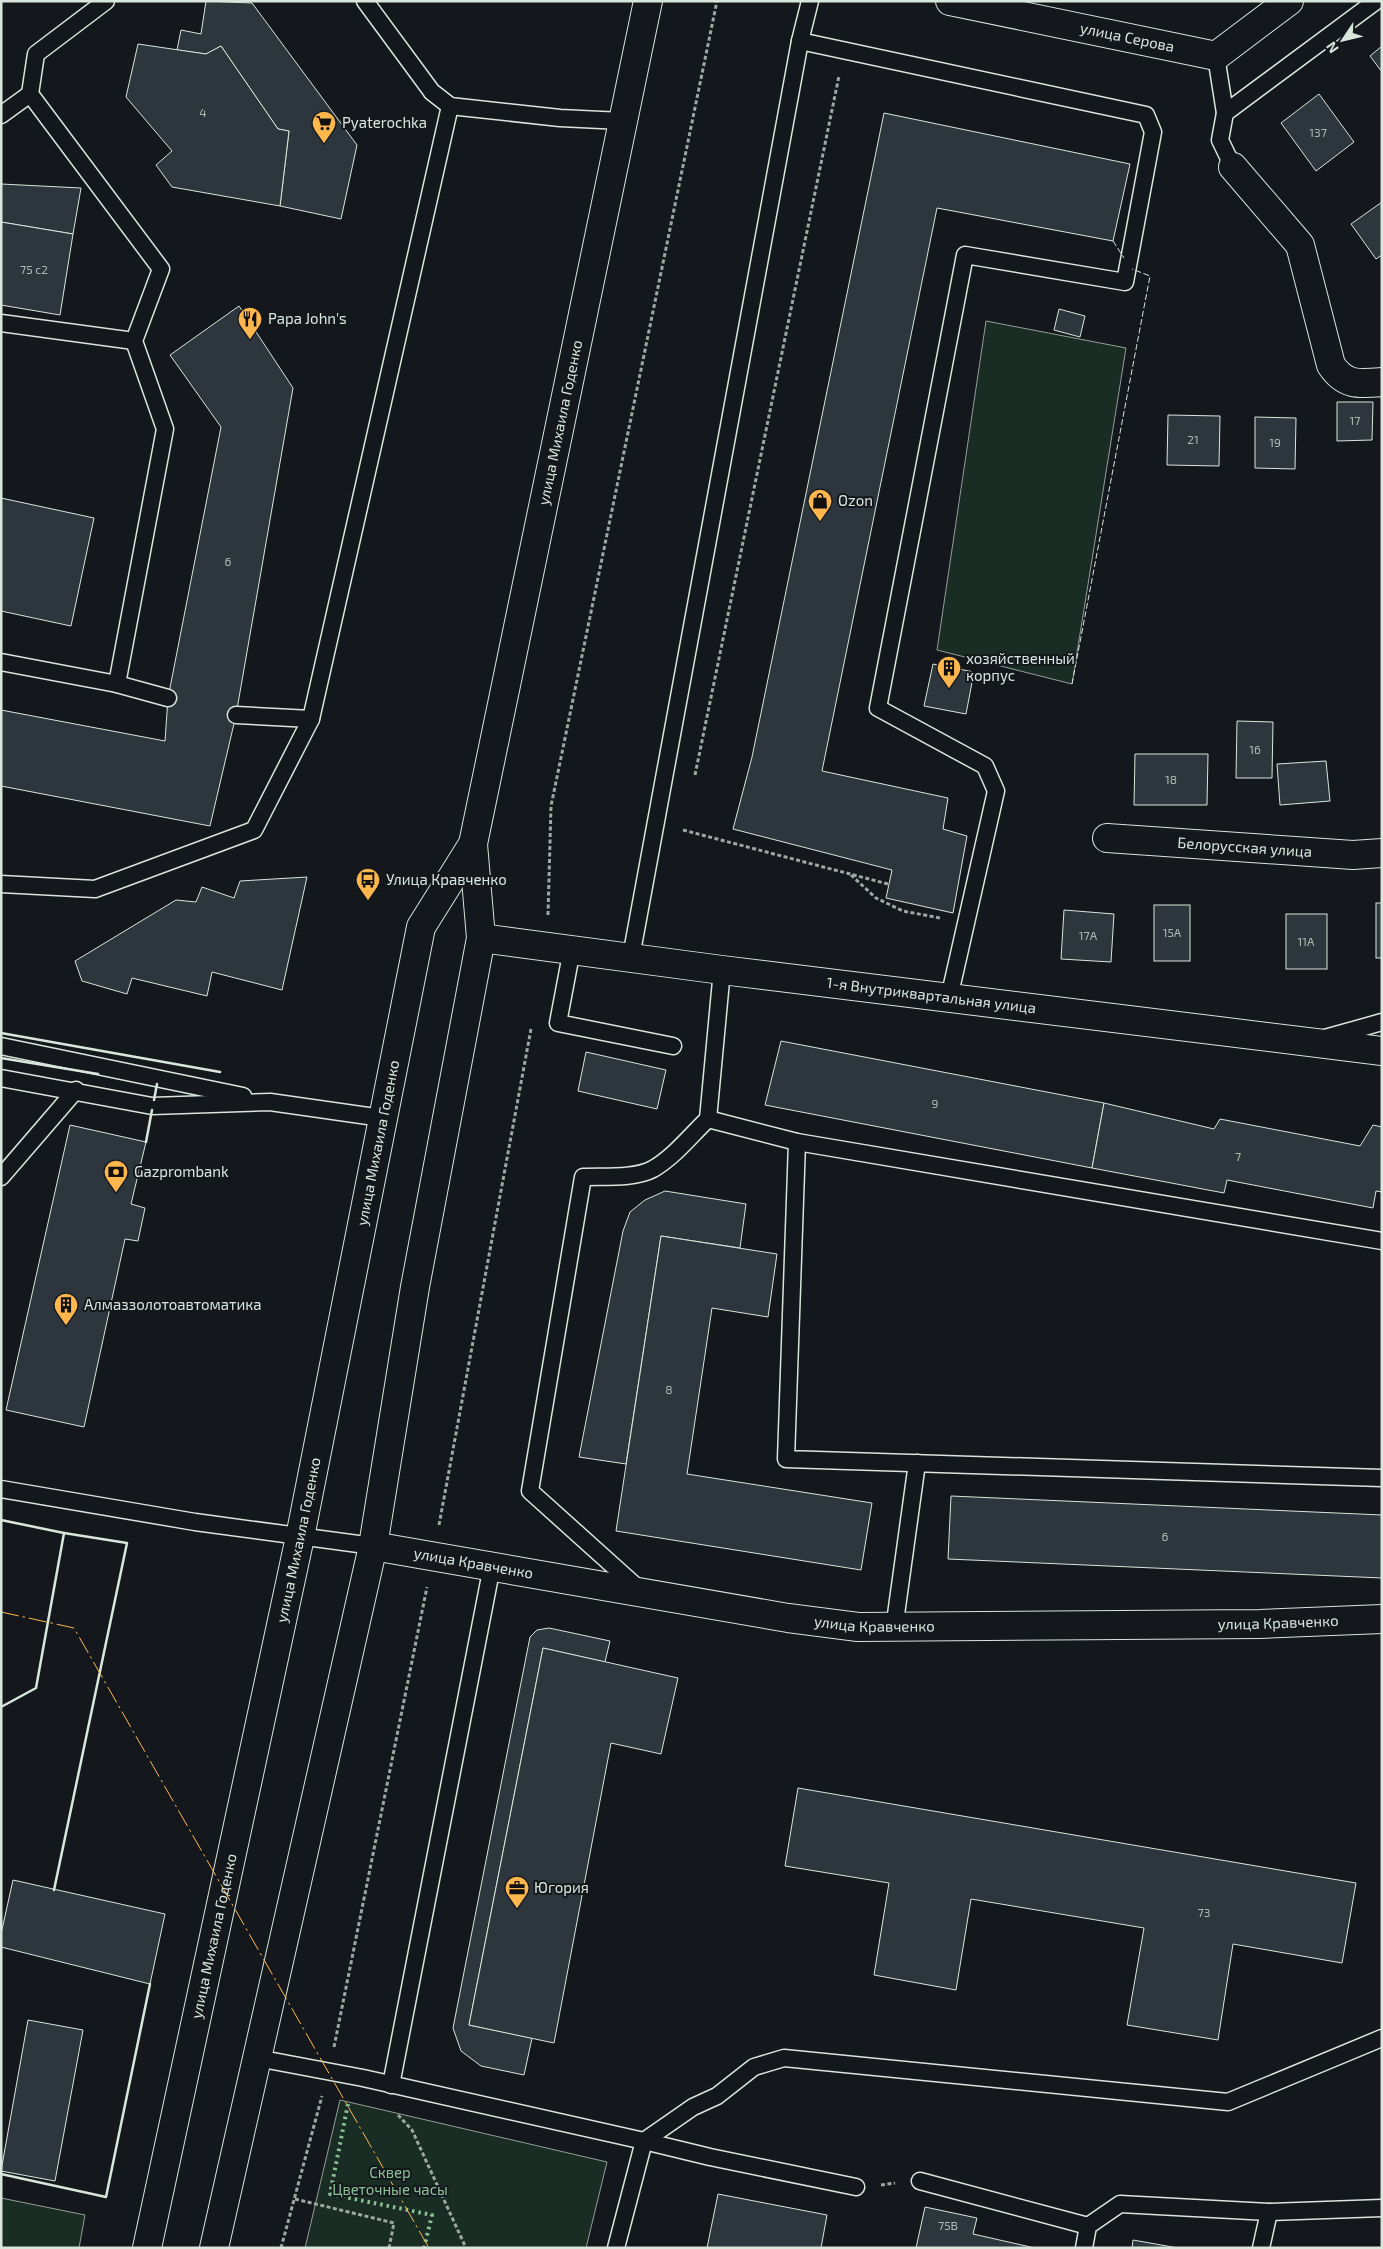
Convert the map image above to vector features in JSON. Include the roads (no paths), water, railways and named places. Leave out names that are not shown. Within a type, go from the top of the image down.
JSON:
[{"type":"main road","name":"улица Михаила Годенко","points":[[214,2248],[373,1546],[415,1287],[481,938],[473,844],[648,1]]},
{"type":"main road","name":"улица Серова","points":[[950,1],[1216,56]]},
{"type":"main road","points":[[1216,56],[1289,1]]},
{"type":"main road","points":[[1233,167],[1300,245],[1331,365],[1338,376],[1350,382],[1372,383]]},
{"type":"main road","name":"Белорусская улица","points":[[1107,838],[1352,854],[1382,854]]},
{"type":"main road","name":"улица Михаила Годенко","points":[[147,2248],[300,1537],[421,927],[473,844]]},
{"type":"main road","name":"1-я Внутриквартальная улица","points":[[481,938],[722,970],[1382,1051]]},
{"type":"main road","name":"улица Кравченко","points":[[373,1546],[644,1594],[788,1618],[858,1627],[1260,1624],[1382,1619]]},
{"type":"lane","points":[[106,1],[36,54],[30,94],[161,269],[134,341],[165,429],[117,684]]},
{"type":"lane","points":[[365,1],[432,92],[450,106],[560,118],[622,121]]},
{"type":"lane","points":[[631,957],[800,41],[810,1]]},
{"type":"lane","points":[[1226,113],[1376,1]]},
{"type":"lane","points":[[800,41],[1146,115],[1153,132],[1125,282],[964,255],[878,708],[985,766],[996,791],[949,998]]},
{"type":"lane","points":[[1216,56],[1226,113],[1220,140],[1233,167]]},
{"type":"lane","points":[[1,115],[30,94]]},
{"type":"lane","points":[[1,884],[95,889],[254,830],[311,719],[450,106]]},
{"type":"lane","points":[[1,323],[134,341]]},
{"type":"lane","points":[[1,662],[117,684],[168,698]]},
{"type":"lane","points":[[236,714],[311,719]]},
{"type":"lane","points":[[560,947],[558,1023],[672,1046]]},
{"type":"lane","points":[[644,1594],[530,1491],[584,1177],[630,1175],[652,1170],[708,1119],[722,970]]},
{"type":"lane","points":[[1313,1042],[1382,1022]]},
{"type":"lane","points":[[1,1046],[270,1102],[382,1118]]},
{"type":"lane","points":[[1,1078],[76,1090],[152,1106],[270,1102]]},
{"type":"lane","points":[[1,1177],[76,1090]]},
{"type":"lane","points":[[708,1119],[797,1142],[1382,1241]]},
{"type":"lane","points":[[797,1142],[786,1459],[1382,1478]]},
{"type":"lane","points":[[894,1628],[917,1462]]},
{"type":"lane","points":[[1,1490],[300,1537],[373,1546]]},
{"type":"lane","points":[[390,2085],[492,1566]]},
{"type":"lane","points":[[616,2248],[644,2141],[693,2106],[717,2096],[754,2067],[784,2058],[1228,2102],[1382,2038]]},
{"type":"lane","points":[[257,2058],[363,2078],[710,2157],[856,2187]]},
{"type":"lane","points":[[920,2181],[1088,2226]]},
{"type":"lane","points":[[1084,2248],[1088,2226],[1120,2204],[1269,2212],[1382,2208]]},
{"type":"lane","points":[[1262,2248],[1269,2212]]},
{"type":"place","name":"Pyaterochka","points":[[324,144]]},
{"type":"place","name":"Papa John's","points":[[250,340]]},
{"type":"place","name":"Ozon","points":[[820,522]]},
{"type":"place","name":"хозяйственный корпус","points":[[949,689]]},
{"type":"place","name":"Улица Кравченко","points":[[368,901]]},
{"type":"place","name":"Gazprombank","points":[[116,1193]]},
{"type":"place","name":"Алмаззолотоавтоматика","points":[[66,1326]]},
{"type":"place","name":"Югория","points":[[517,1909]]},
{"type":"park label","name":"Сквер Цветочные часы","points":[[390,2182]]}]
